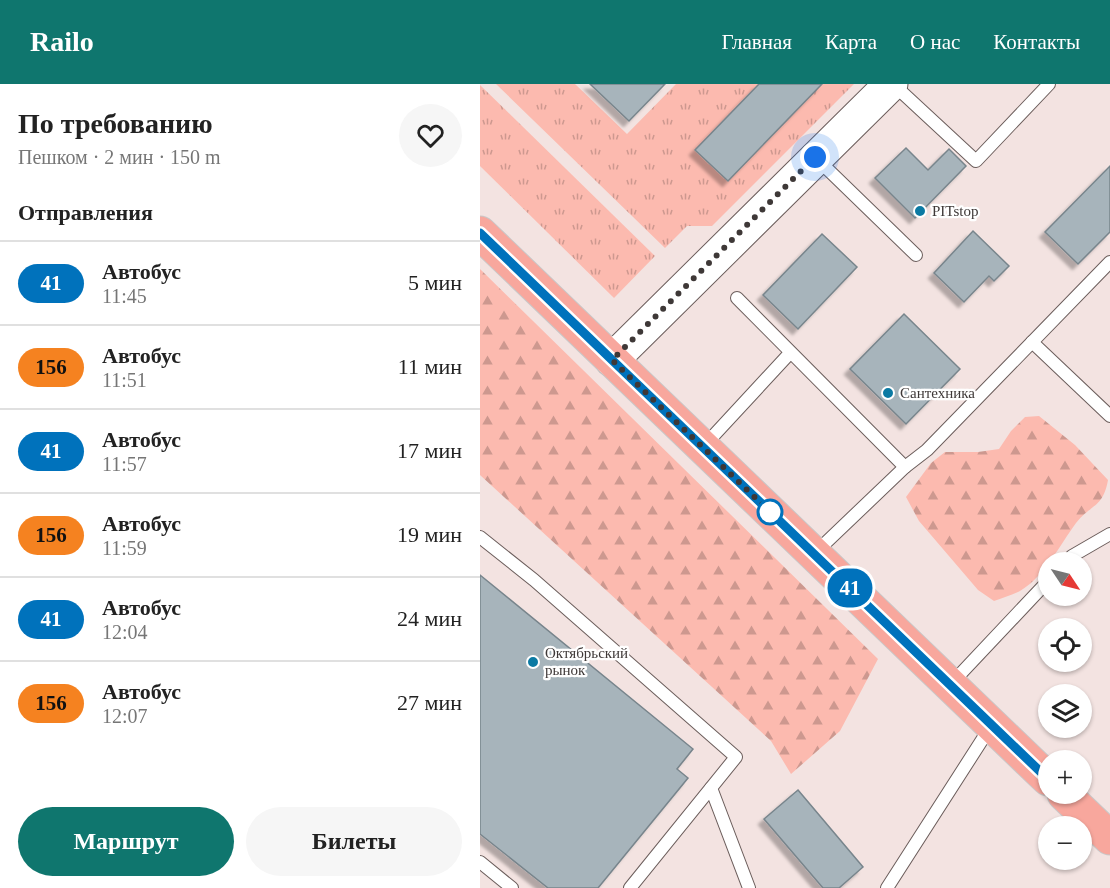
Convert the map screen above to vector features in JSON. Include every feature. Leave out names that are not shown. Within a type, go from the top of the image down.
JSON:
[{"type":"main road","points":[[480,233],[1038,769]]},
{"type":"main road","points":[[1074,804],[1110,838]]},
{"type":"street","points":[[612,360],[815,157],[892,84]]},
{"type":"lane","points":[[892,84],[976,161],[1049,84]]},
{"type":"lane","points":[[815,157],[916,255]]},
{"type":"lane","points":[[814,554],[905,467],[927,450],[1110,262]]},
{"type":"lane","points":[[736,298],[905,467]]},
{"type":"lane","points":[[1032,342],[1110,416]]},
{"type":"lane","points":[[703,447],[790,353]]},
{"type":"lane","points":[[1079,552],[1110,534]]},
{"type":"lane","points":[[480,537],[534,580],[736,757],[630,888]]},
{"type":"lane","points":[[950,685],[1038,592]]},
{"type":"lane","points":[[887,888],[992,724]]},
{"type":"lane","points":[[711,788],[749,888]]},
{"type":"lane","points":[[480,862],[512,888]]},
{"type":"green space","points":[[496,84],[575,84],[627,134],[676,84],[854,84],[712,226],[687,226],[665,248]]},
{"type":"green space","points":[[480,85],[655,256],[614,298],[480,166]]},
{"type":"green space","points":[[480,269],[878,659],[840,731],[791,774],[771,741],[480,475]]},
{"type":"green space","points":[[1039,416],[1075,445],[1108,480],[1100,501],[1081,517],[1056,552],[1038,552],[1037,577],[1020,591],[994,601],[978,590],[919,521],[906,497],[931,463],[945,452],[978,452],[999,449],[1011,431],[1025,417]]},
{"type":"building","points":[[590,84],[665,84],[629,121]]},
{"type":"building","points":[[759,84],[822,84],[728,181],[695,150]]},
{"type":"building","points":[[906,148],[928,170],[949,149],[966,166],[915,218],[875,178]]},
{"type":"building","points":[[1110,166],[1110,232],[1078,264],[1045,232]]},
{"type":"building","points":[[973,231],[1009,266],[994,281],[989,276],[964,302],[934,273]]},
{"type":"building","points":[[822,234],[857,267],[798,329],[763,295]]},
{"type":"building","points":[[904,314],[960,369],[906,424],[850,369]]},
{"type":"building","name":"Октябрьский рынок","points":[[480,575],[693,749],[677,769],[688,778],[598,888],[548,888],[480,834]]},
{"type":"building","points":[[798,790],[863,867],[839,888],[823,888],[764,819]]},
{"type":"bus line","name":"41","points":[[480,233],[1038,769]]},
{"type":"place","name":"PITstop","points":[[920,211]]},
{"type":"place","name":"Сантехника","points":[[888,393]]},
{"type":"place","name":"Октябрьский рынок","points":[[533,662]]},
{"type":"route","points":[[770,512],[612,360],[815,157]]}]
